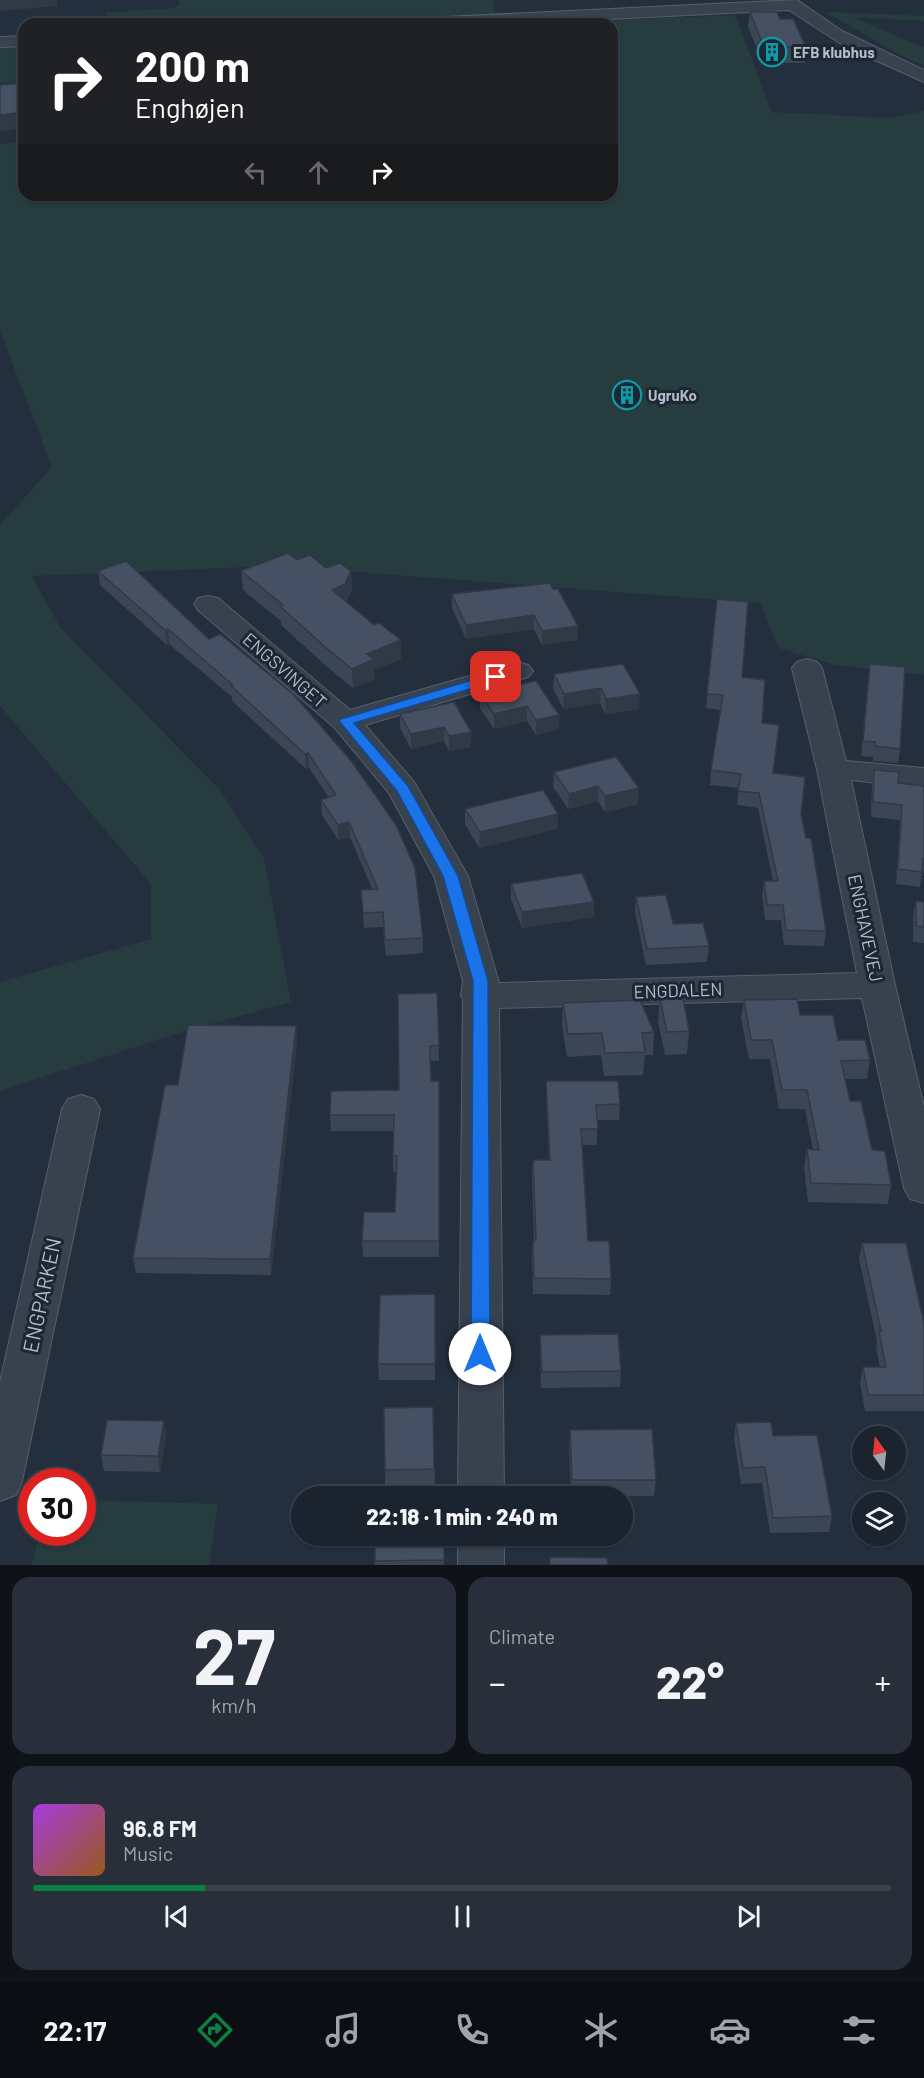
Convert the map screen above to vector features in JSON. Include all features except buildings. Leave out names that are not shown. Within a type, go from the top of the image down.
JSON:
[{"type":"street","points":[[514,18],[790,3],[810,20],[845,41],[924,77]]},
{"type":"street","points":[[0,42],[18,41]]},
{"type":"street","name":"ENGSVINGET","points":[[208,604],[345,721],[403,789],[450,876],[481,981],[479,996],[481,1486]]},
{"type":"street","name":"ENGHAVEVEJ","points":[[807,668],[833,769],[877,985],[924,1188]]},
{"type":"street","points":[[345,721],[518,671]]},
{"type":"street","points":[[833,769],[924,778]]},
{"type":"street","name":"ENGDALEN","points":[[479,996],[877,985]]},
{"type":"street","name":"ENGPARKEN","points":[[0,1481],[81,1109]]},
{"type":"street","points":[[481,1546],[481,1565]]},
{"type":"green space","points":[[178,0],[493,0],[496,16],[107,18],[105,13],[174,8],[180,4]]},
{"type":"green space","points":[[826,12],[924,16],[924,21],[851,17],[924,47],[924,66],[900,55]]},
{"type":"green space","points":[[735,15],[772,112],[889,118],[924,111],[924,675],[836,665],[778,648],[760,603],[277,566],[32,576],[60,627],[220,790],[264,859],[291,1002],[182,1032],[0,1091],[0,982],[151,939],[151,884],[0,706],[0,525],[52,467],[0,331],[0,144],[18,142],[18,201],[618,201],[618,20]]},
{"type":"green space","points":[[18,46],[18,82],[0,83],[0,47]]},
{"type":"green space","points":[[96,1500],[218,1504],[209,1565],[32,1565],[36,1546],[96,1546]]},
{"type":"place","name":"EFB klubhus","points":[[772,52]]},
{"type":"place","name":"UgruKo","points":[[627,395]]},
{"type":"route","points":[[480,1354],[479,996],[481,981],[450,876],[403,789],[345,721],[496,677]]}]
